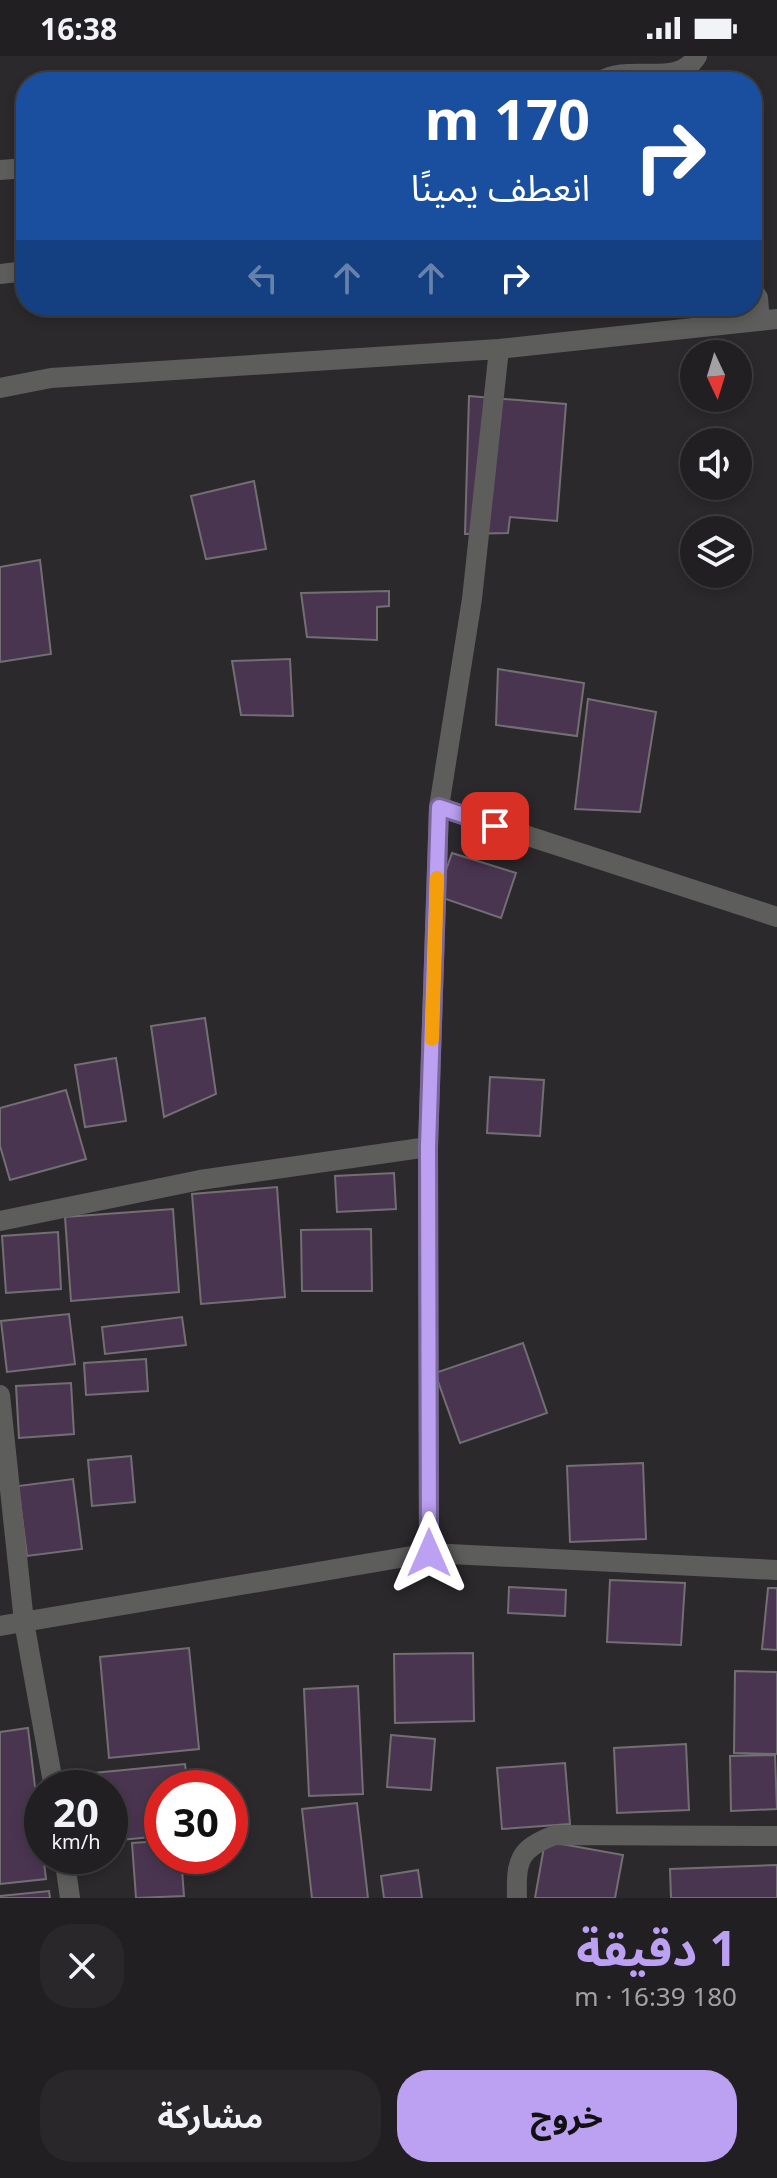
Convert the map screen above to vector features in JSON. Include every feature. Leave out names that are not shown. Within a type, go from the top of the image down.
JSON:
[{"type":"street","points":[[677,72],[697,56]]},
{"type":"street","points":[[0,388],[51,378],[499,349],[768,320]]},
{"type":"street","points":[[429,1553],[428,1147],[439,807],[472,599],[499,349]]},
{"type":"street","points":[[439,807],[777,917]]},
{"type":"street","points":[[0,1221],[200,1180],[428,1147]]},
{"type":"street","points":[[0,1395],[24,1622],[51,1770]]},
{"type":"street","points":[[0,1626],[429,1553],[777,1570]]},
{"type":"street","points":[[517,1898],[516,1870],[522,1857],[532,1844],[555,1835],[777,1836]]},
{"type":"street","points":[[67,1874],[70,1898]]},
{"type":"building","points":[[469,396],[566,404],[557,521],[510,517],[508,533],[465,534]]},
{"type":"building","points":[[254,481],[266,549],[206,559],[191,496]]},
{"type":"building","points":[[40,560],[51,654],[0,662],[0,567]]},
{"type":"building","points":[[389,591],[389,606],[377,607],[377,640],[307,637],[301,593]]},
{"type":"building","points":[[290,659],[293,716],[241,715],[232,661]]},
{"type":"building","points":[[498,669],[584,683],[577,736],[496,725]]},
{"type":"building","points":[[588,699],[656,712],[640,812],[575,809]]},
{"type":"building","points":[[452,853],[516,873],[501,918],[437,896]]},
{"type":"building","points":[[205,1018],[216,1094],[164,1117],[151,1026]]},
{"type":"building","points":[[116,1058],[126,1121],[85,1127],[75,1065]]},
{"type":"building","points":[[490,1077],[544,1080],[540,1136],[487,1133]]},
{"type":"building","points":[[66,1090],[86,1159],[10,1180],[0,1146],[0,1108]]},
{"type":"building","points":[[394,1173],[396,1209],[337,1212],[335,1176]]},
{"type":"building","points":[[277,1187],[285,1297],[201,1304],[192,1194]]},
{"type":"building","points":[[173,1209],[179,1292],[71,1301],[65,1217]]},
{"type":"building","points":[[371,1229],[372,1291],[302,1291],[301,1230]]},
{"type":"building","points":[[58,1232],[61,1289],[6,1293],[2,1236]]},
{"type":"building","points":[[69,1314],[75,1364],[7,1372],[1,1321]]},
{"type":"building","points":[[182,1317],[186,1345],[105,1354],[102,1327]]},
{"type":"building","points":[[523,1343],[547,1413],[460,1443],[435,1373]]},
{"type":"building","points":[[146,1359],[148,1391],[86,1395],[84,1363]]},
{"type":"building","points":[[71,1383],[74,1434],[19,1438],[16,1386]]},
{"type":"building","points":[[131,1456],[135,1502],[92,1506],[88,1460]]},
{"type":"building","points":[[643,1463],[646,1539],[570,1542],[567,1466]]},
{"type":"building","points":[[73,1479],[82,1549],[27,1556],[18,1486]]},
{"type":"building","points":[[610,1580],[685,1583],[681,1645],[607,1642]]},
{"type":"building","points":[[509,1587],[566,1590],[565,1616],[508,1613]]},
{"type":"building","points":[[768,1588],[777,1588],[777,1650],[762,1649]]},
{"type":"building","points":[[189,1648],[199,1749],[109,1758],[100,1657]]},
{"type":"building","points":[[473,1653],[474,1721],[395,1723],[394,1654]]},
{"type":"building","points":[[735,1671],[777,1672],[777,1754],[734,1753]]},
{"type":"building","points":[[358,1686],[363,1794],[309,1796],[304,1689]]},
{"type":"building","points":[[28,1728],[33,1770],[24,1770],[24,1874],[45,1874],[46,1879],[0,1884],[0,1732]]},
{"type":"building","points":[[391,1735],[435,1739],[431,1790],[387,1787]]},
{"type":"building","points":[[686,1744],[689,1810],[617,1813],[614,1748]]},
{"type":"building","points":[[775,1755],[777,1809],[731,1811],[730,1756]]},
{"type":"building","points":[[565,1763],[570,1824],[502,1829],[497,1768]]},
{"type":"building","points":[[185,1764],[186,1770],[144,1770],[144,1838],[128,1839],[128,1770],[124,1770]]},
{"type":"building","points":[[357,1803],[368,1898],[312,1898],[302,1809]]},
{"type":"building","points":[[545,1841],[623,1855],[615,1898],[535,1898]]},
{"type":"building","points":[[144,1842],[144,1874],[182,1874],[184,1896],[136,1898],[132,1843]]},
{"type":"building","points":[[777,1865],[777,1898],[671,1898],[670,1869]]},
{"type":"building","points":[[418,1870],[422,1898],[384,1898],[381,1876]]},
{"type":"building","points":[[49,1891],[50,1898],[0,1898],[0,1896]]},
{"type":"slow traffic","points":[[432,1039],[437,878]]},
{"type":"route","points":[[429,1553],[428,1147],[439,807],[495,826]]}]
